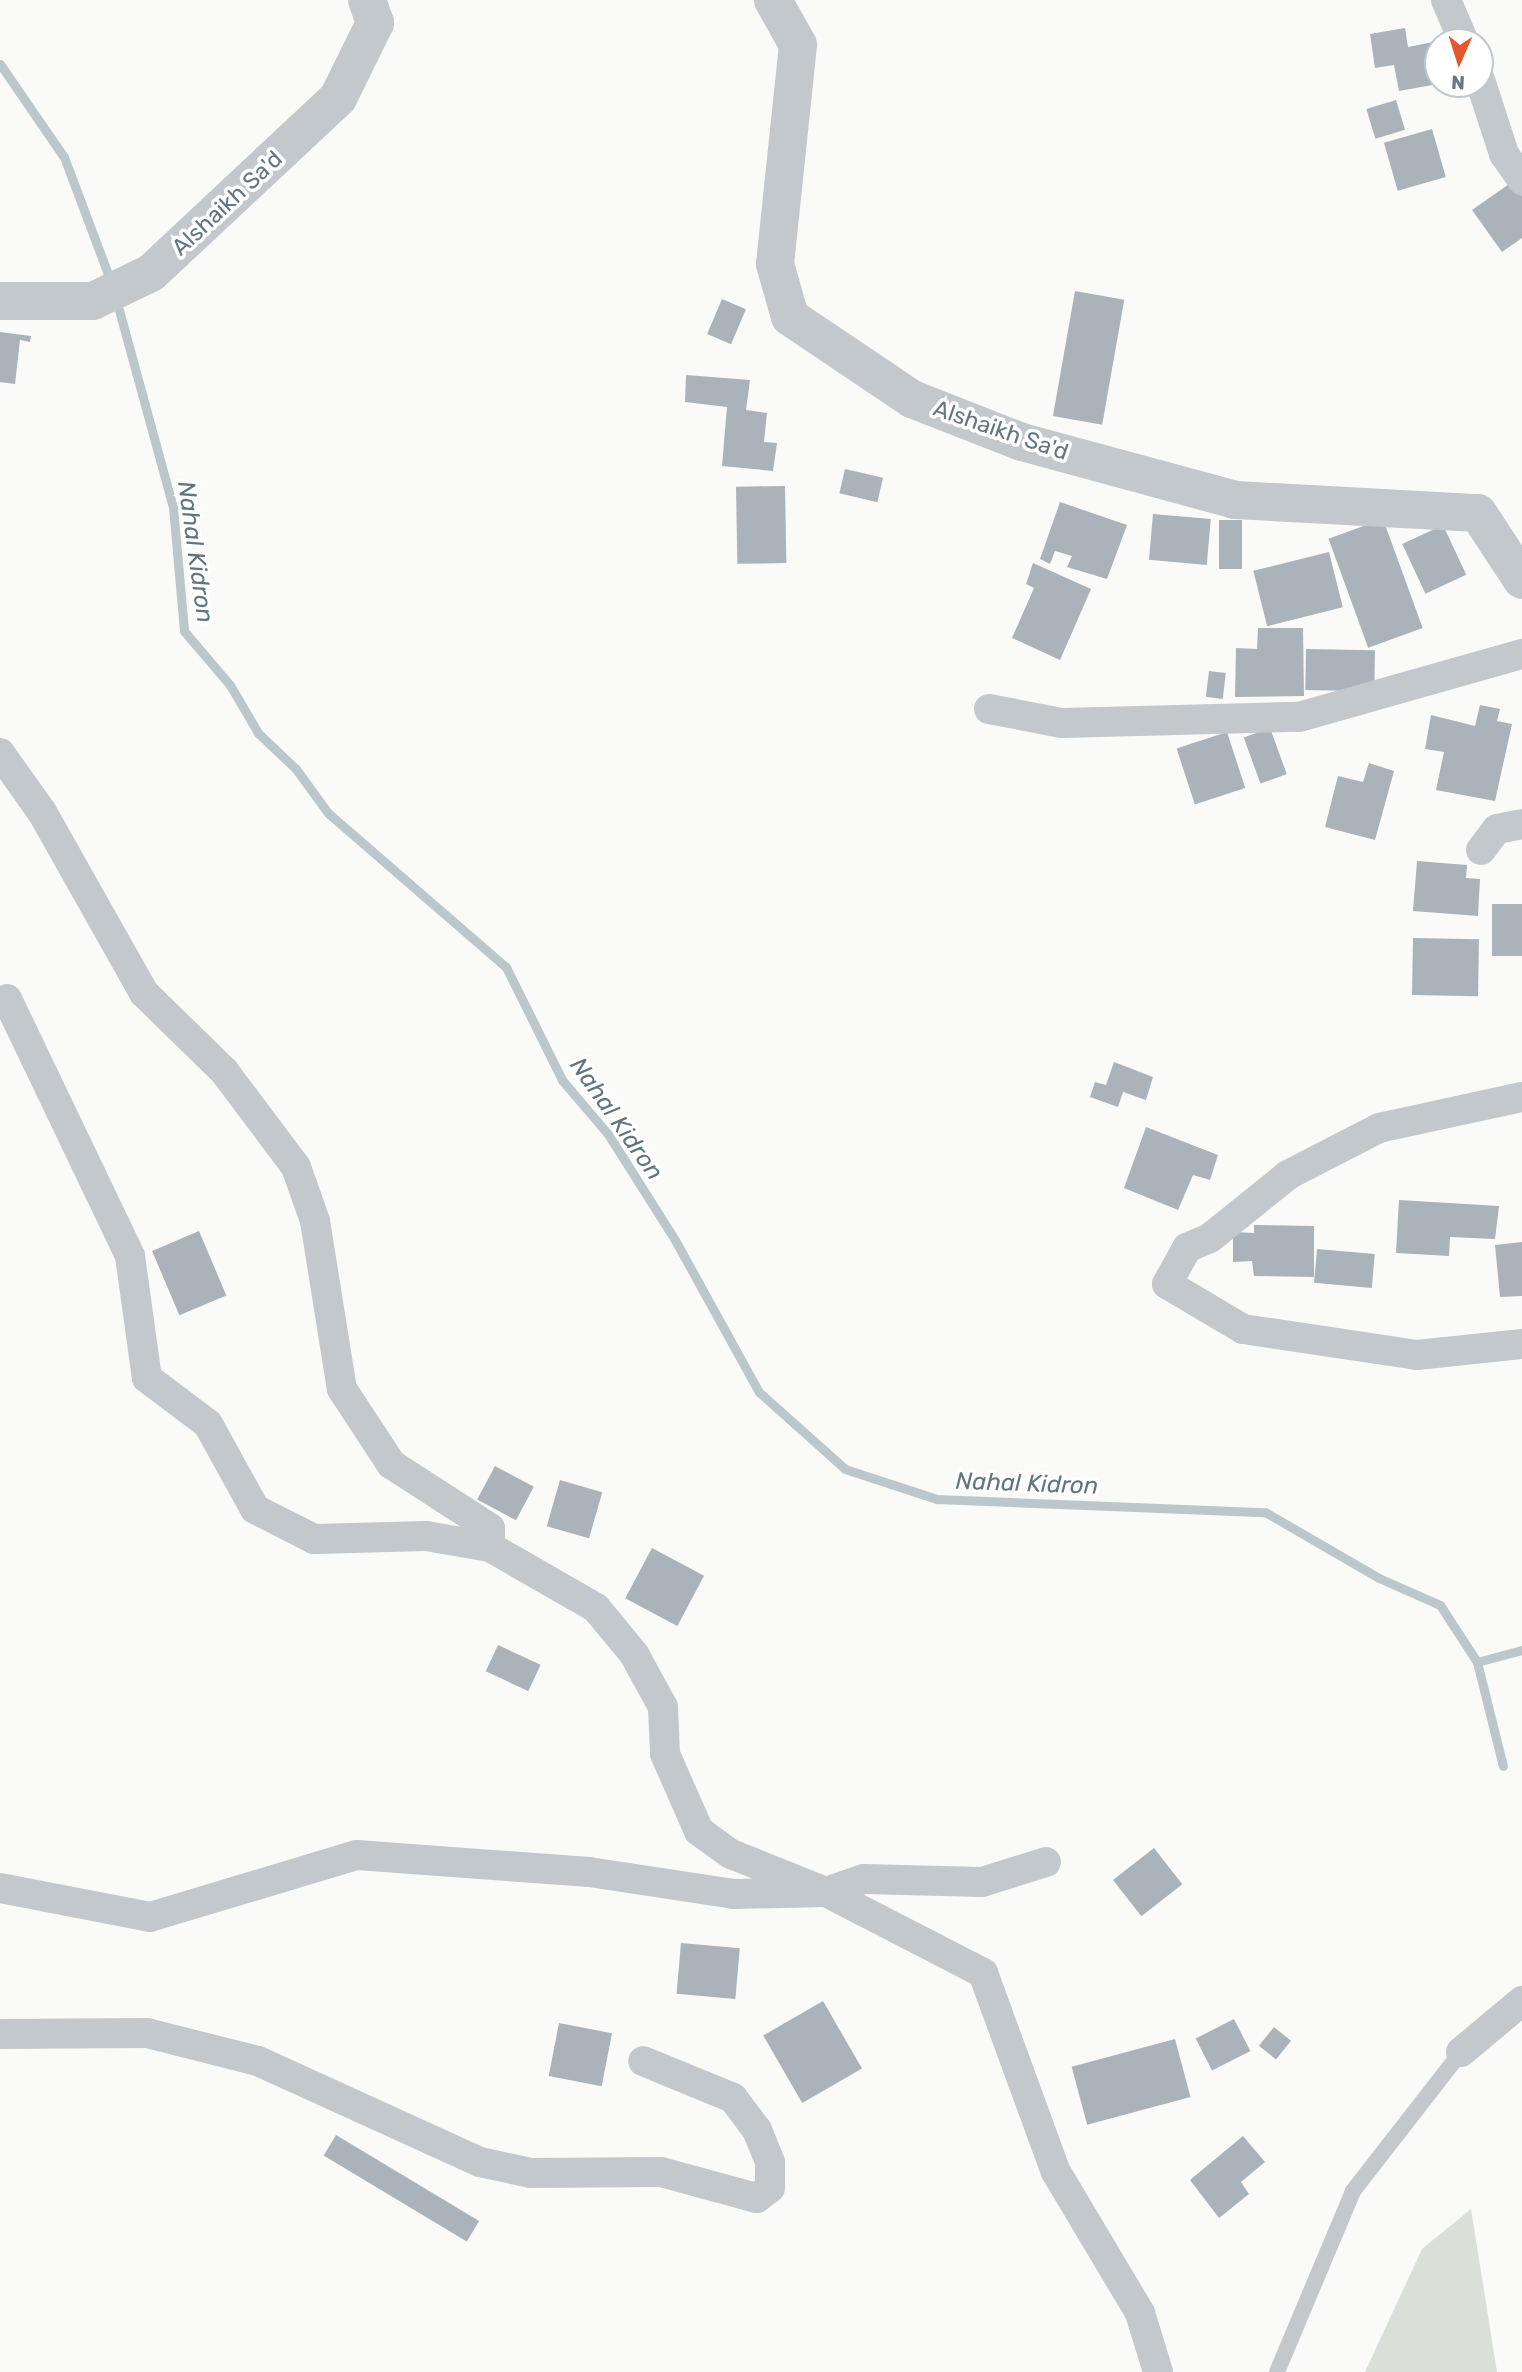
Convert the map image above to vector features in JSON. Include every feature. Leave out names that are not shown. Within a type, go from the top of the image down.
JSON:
[{"type":"street","name":"Alshaikh Sa'd","points":[[0,302],[93,301],[151,273],[338,97],[375,23],[367,0]]},
{"type":"street","name":"Alshaikh Sa'd","points":[[773,0],[798,45],[775,264],[790,317],[912,399],[1022,442],[1235,500],[1478,513],[1522,580]]},
{"type":"street","points":[[1446,0],[1458,28]]},
{"type":"street","points":[[1486,98],[1504,153],[1522,180]]},
{"type":"street","points":[[989,709],[1062,723],[1299,717],[1522,654]]},
{"type":"street","points":[[0,753],[42,813],[144,993],[224,1071],[296,1167],[315,1221],[342,1389],[391,1464],[490,1528],[490,1547]]},
{"type":"street","points":[[1481,850],[1497,829],[1522,824]]},
{"type":"street","points":[[7,999],[130,1256],[147,1378],[208,1424],[255,1509],[314,1539],[426,1536],[490,1547],[596,1608],[634,1654],[663,1707],[665,1754],[699,1831],[731,1854],[826,1892],[983,1973],[1056,2172],[1140,2313],[1158,2372]]},
{"type":"street","points":[[1522,1097],[1379,1128],[1288,1175],[1210,1238],[1187,1248],[1167,1284],[1242,1329],[1417,1355],[1522,1344]]},
{"type":"street","points":[[0,1888],[150,1917],[357,1855],[589,1871],[734,1894],[826,1892],[864,1880],[982,1882],[1046,1862]]},
{"type":"street","points":[[1461,2052],[1522,2001]]},
{"type":"street","points":[[0,2034],[147,2033],[258,2061],[480,2162],[531,2173],[661,2172],[757,2198],[770,2189],[770,2162],[757,2130],[733,2098],[643,2061]]},
{"type":"lane","points":[[1277,2372],[1353,2191],[1461,2052],[1522,1982]]},
{"type":"shaded area","points":[[1471,2209],[1497,2372],[1365,2372],[1422,2249]]},
{"type":"building","points":[[1405,28],[1408,47],[1424,44],[1424,87],[1399,91],[1394,65],[1375,68],[1370,34]]},
{"type":"building","points":[[1396,100],[1405,130],[1375,139],[1366,109]]},
{"type":"building","points":[[1432,129],[1446,177],[1398,191],[1384,143]]},
{"type":"building","points":[[1512,182],[1522,196],[1522,238],[1502,252],[1472,210]]},
{"type":"building","points":[[1075,291],[1124,300],[1102,425],[1053,416]]},
{"type":"building","points":[[722,299],[746,309],[731,344],[707,334]]},
{"type":"building","points":[[0,332],[31,336],[30,342],[20,340],[15,384],[0,382]]},
{"type":"building","points":[[686,375],[750,380],[746,410],[767,413],[764,442],[777,443],[773,471],[722,466],[727,407],[685,402]]},
{"type":"building","points":[[845,469],[883,478],[877,502],[839,493]]},
{"type":"building","points":[[785,486],[786,563],[737,564],[736,487]]},
{"type":"building","points":[[1060,502],[1127,525],[1107,579],[1067,567],[1072,556],[1055,551],[1050,564],[1040,559]]},
{"type":"building","points":[[1153,514],[1211,519],[1207,565],[1149,560]]},
{"type":"building","points":[[1383,519],[1423,628],[1368,648],[1328,539]]},
{"type":"building","points":[[1219,520],[1242,520],[1242,569],[1219,569]]},
{"type":"building","points":[[1443,525],[1466,575],[1425,594],[1402,544]]},
{"type":"building","points":[[1329,552],[1343,607],[1267,626],[1253,571]]},
{"type":"building","points":[[1033,563],[1091,589],[1060,660],[1012,638],[1034,588],[1026,584]]},
{"type":"building","points":[[1258,628],[1303,628],[1304,696],[1235,697],[1236,648],[1257,649]]},
{"type":"building","points":[[1306,649],[1375,650],[1374,691],[1305,690]]},
{"type":"building","points":[[1209,671],[1226,673],[1223,699],[1206,697]]},
{"type":"building","points":[[1480,705],[1500,709],[1497,721],[1512,724],[1495,801],[1436,790],[1444,752],[1425,749],[1431,715],[1475,726]]},
{"type":"building","points":[[1270,728],[1287,774],[1260,784],[1244,738]]},
{"type":"building","points":[[1227,732],[1245,788],[1195,804],[1177,748]]},
{"type":"building","points":[[1369,763],[1394,771],[1375,840],[1325,827],[1338,776],[1363,782]]},
{"type":"building","points":[[1417,861],[1467,865],[1466,878],[1480,879],[1478,916],[1413,911]]},
{"type":"building","points":[[1492,904],[1522,904],[1522,956],[1492,956]]},
{"type":"building","points":[[1413,938],[1479,939],[1478,996],[1412,995]]},
{"type":"building","points":[[1114,1062],[1153,1077],[1146,1100],[1123,1092],[1118,1107],[1090,1097],[1095,1082],[1106,1085]]},
{"type":"building","points":[[1146,1127],[1218,1155],[1210,1180],[1193,1175],[1178,1210],[1124,1188]]},
{"type":"building","points":[[1399,1200],[1499,1206],[1495,1239],[1450,1237],[1449,1256],[1396,1253]]},
{"type":"building","points":[[1254,1225],[1314,1226],[1314,1277],[1254,1276],[1252,1261],[1233,1262],[1233,1232],[1254,1233]]},
{"type":"building","points":[[199,1231],[226,1295],[179,1315],[152,1251]]},
{"type":"building","points":[[1522,1242],[1522,1296],[1500,1297],[1495,1245]]},
{"type":"building","points":[[1317,1249],[1375,1254],[1372,1288],[1314,1283]]},
{"type":"building","points":[[495,1466],[534,1487],[516,1520],[477,1500]]},
{"type":"building","points":[[560,1480],[602,1492],[589,1538],[547,1526]]},
{"type":"building","points":[[652,1548],[704,1576],[677,1626],[625,1598]]},
{"type":"building","points":[[498,1645],[541,1665],[528,1691],[486,1671]]},
{"type":"building","points":[[1154,1848],[1182,1884],[1141,1916],[1113,1880]]},
{"type":"building","points":[[681,1943],[740,1948],[735,1999],[677,1994]]},
{"type":"building","points":[[823,2001],[862,2069],[802,2103],[763,2036]]},
{"type":"building","points":[[1234,2019],[1250,2051],[1212,2071],[1196,2039]]},
{"type":"building","points":[[559,2023],[612,2033],[602,2086],[549,2076]]},
{"type":"building","points":[[1274,2027],[1291,2041],[1276,2059],[1259,2046]]},
{"type":"building","points":[[1175,2039],[1191,2097],[1087,2125],[1072,2067]]},
{"type":"building","points":[[336,2135],[479,2221],[467,2242],[324,2156]]},
{"type":"building","points":[[1243,2136],[1265,2162],[1241,2182],[1249,2194],[1219,2218],[1190,2180]]},
{"type":"waterway","name":"Nahal Kidron","points":[[0,64],[64,157],[111,282]]},
{"type":"waterway","name":"Nahal Kidron","points":[[116,299],[173,507],[184,631],[230,685],[258,733],[296,769],[328,813],[506,967],[562,1080],[608,1134],[675,1240],[759,1392],[845,1469],[937,1499],[1265,1512],[1379,1578],[1440,1605],[1477,1662],[1503,1766]]},
{"type":"waterway","points":[[1477,1662],[1522,1650]]}]
